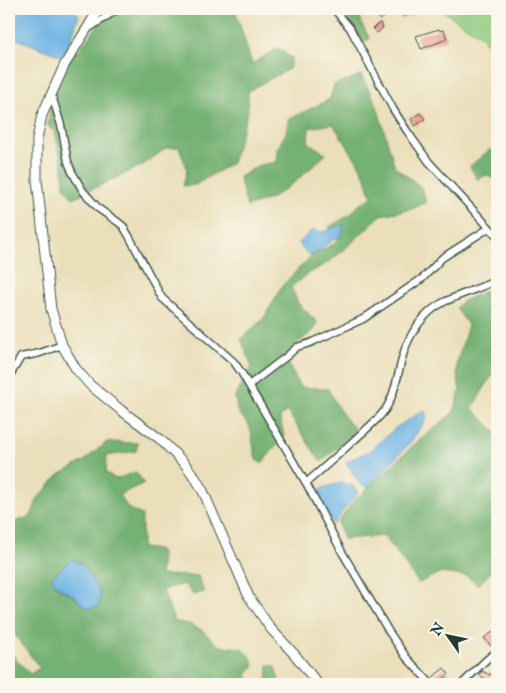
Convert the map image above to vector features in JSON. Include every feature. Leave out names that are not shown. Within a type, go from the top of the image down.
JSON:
[{"type":"street","points":[[99,9],[65,64],[42,115],[37,139],[37,180],[51,309],[62,345],[76,369],[90,385],[160,439],[185,464],[203,491],[248,597],[271,629],[318,684]]},
{"type":"street","points":[[86,30],[118,9]]},
{"type":"street","points":[[334,9],[350,28],[406,131],[429,162],[497,236]]},
{"type":"street","points":[[52,96],[62,125],[68,162],[83,191],[99,209],[123,226],[162,298],[234,362],[306,483],[342,552],[389,632],[406,656],[431,684]]},
{"type":"street","points":[[249,385],[297,347],[363,319],[423,278],[442,258],[489,228]]},
{"type":"street","points":[[306,483],[363,433],[386,409],[409,339],[425,317],[444,302],[497,280]]},
{"type":"street","points":[[9,376],[21,357],[62,345]]},
{"type":"street","points":[[462,684],[497,651]]},
{"type":"green space","points":[[109,9],[235,9],[252,64],[278,48],[292,58],[289,69],[248,91],[248,112],[232,163],[195,185],[183,186],[187,170],[179,147],[166,148],[143,165],[73,198],[64,186],[63,167],[55,132],[48,126],[52,86],[65,64],[88,39]]},
{"type":"green space","points":[[340,9],[356,9],[360,14],[361,23],[370,39],[362,41],[354,25]]},
{"type":"green space","points":[[395,9],[411,9],[414,14],[401,18]]},
{"type":"green space","points":[[440,9],[497,9],[497,71],[483,37]]},
{"type":"green space","points":[[361,75],[376,103],[395,167],[421,187],[426,202],[412,209],[381,215],[344,250],[291,287],[298,303],[317,322],[315,329],[293,347],[287,361],[300,387],[328,389],[340,411],[356,431],[321,462],[287,411],[280,417],[284,437],[262,463],[256,460],[250,427],[237,410],[235,397],[252,367],[241,339],[264,318],[283,285],[312,255],[332,245],[340,237],[329,227],[351,214],[359,205],[372,197],[366,178],[357,161],[333,124],[309,128],[308,142],[326,154],[295,182],[272,198],[247,207],[239,177],[260,165],[277,162],[277,149],[286,133],[288,120],[330,99],[334,85]]},
{"type":"green space","points":[[497,144],[497,179],[495,180],[487,175],[477,179],[470,166]]},
{"type":"green space","points":[[497,284],[497,367],[472,408],[497,433],[497,565],[478,585],[467,576],[439,573],[419,583],[384,536],[343,539],[338,522],[353,502],[416,443],[454,412],[460,391],[457,363],[468,325],[456,308],[461,302]]},
{"type":"green space","points":[[107,442],[138,443],[136,451],[107,456],[106,473],[116,479],[136,472],[144,483],[119,495],[129,509],[142,515],[142,548],[159,550],[162,557],[160,575],[198,576],[204,592],[193,595],[184,584],[163,590],[174,621],[189,624],[203,631],[219,646],[241,648],[250,656],[254,665],[246,675],[253,684],[9,684],[9,651],[30,674],[40,668],[9,627],[9,522],[31,516],[38,498],[59,475],[84,461]],"holes":[[[92,581],[100,593],[86,608],[72,595],[54,584]]]},
{"type":"green space","points":[[268,665],[275,666],[280,684],[267,684]]},
{"type":"water","points":[[9,9],[74,9],[79,15],[68,48],[61,56],[9,36]]},
{"type":"water","points":[[344,224],[341,237],[334,239],[312,255],[305,252],[299,243],[312,230],[323,232]]},
{"type":"water","points":[[424,410],[427,418],[410,443],[368,487],[360,484],[346,462],[369,451],[397,427]]},
{"type":"water","points":[[340,483],[352,485],[358,493],[333,525],[316,490]]},
{"type":"water","points":[[72,559],[82,564],[100,593],[98,607],[86,608],[74,596],[58,587],[54,581],[52,577]]},
{"type":"building","points":[[366,9],[396,9],[380,20],[375,12],[370,16]]},
{"type":"building","points":[[380,23],[383,28],[377,33],[373,28]]},
{"type":"building","points":[[439,29],[440,31],[444,30],[447,39],[421,49],[416,36]]},
{"type":"building","points":[[420,113],[425,119],[415,126],[411,119]]},
{"type":"building","points":[[494,631],[497,636],[497,646],[493,648],[484,638]]},
{"type":"building","points":[[497,664],[497,676],[493,683],[490,684],[479,675],[482,671],[490,675]]},
{"type":"building","points":[[444,668],[449,674],[438,683],[433,677]]}]
